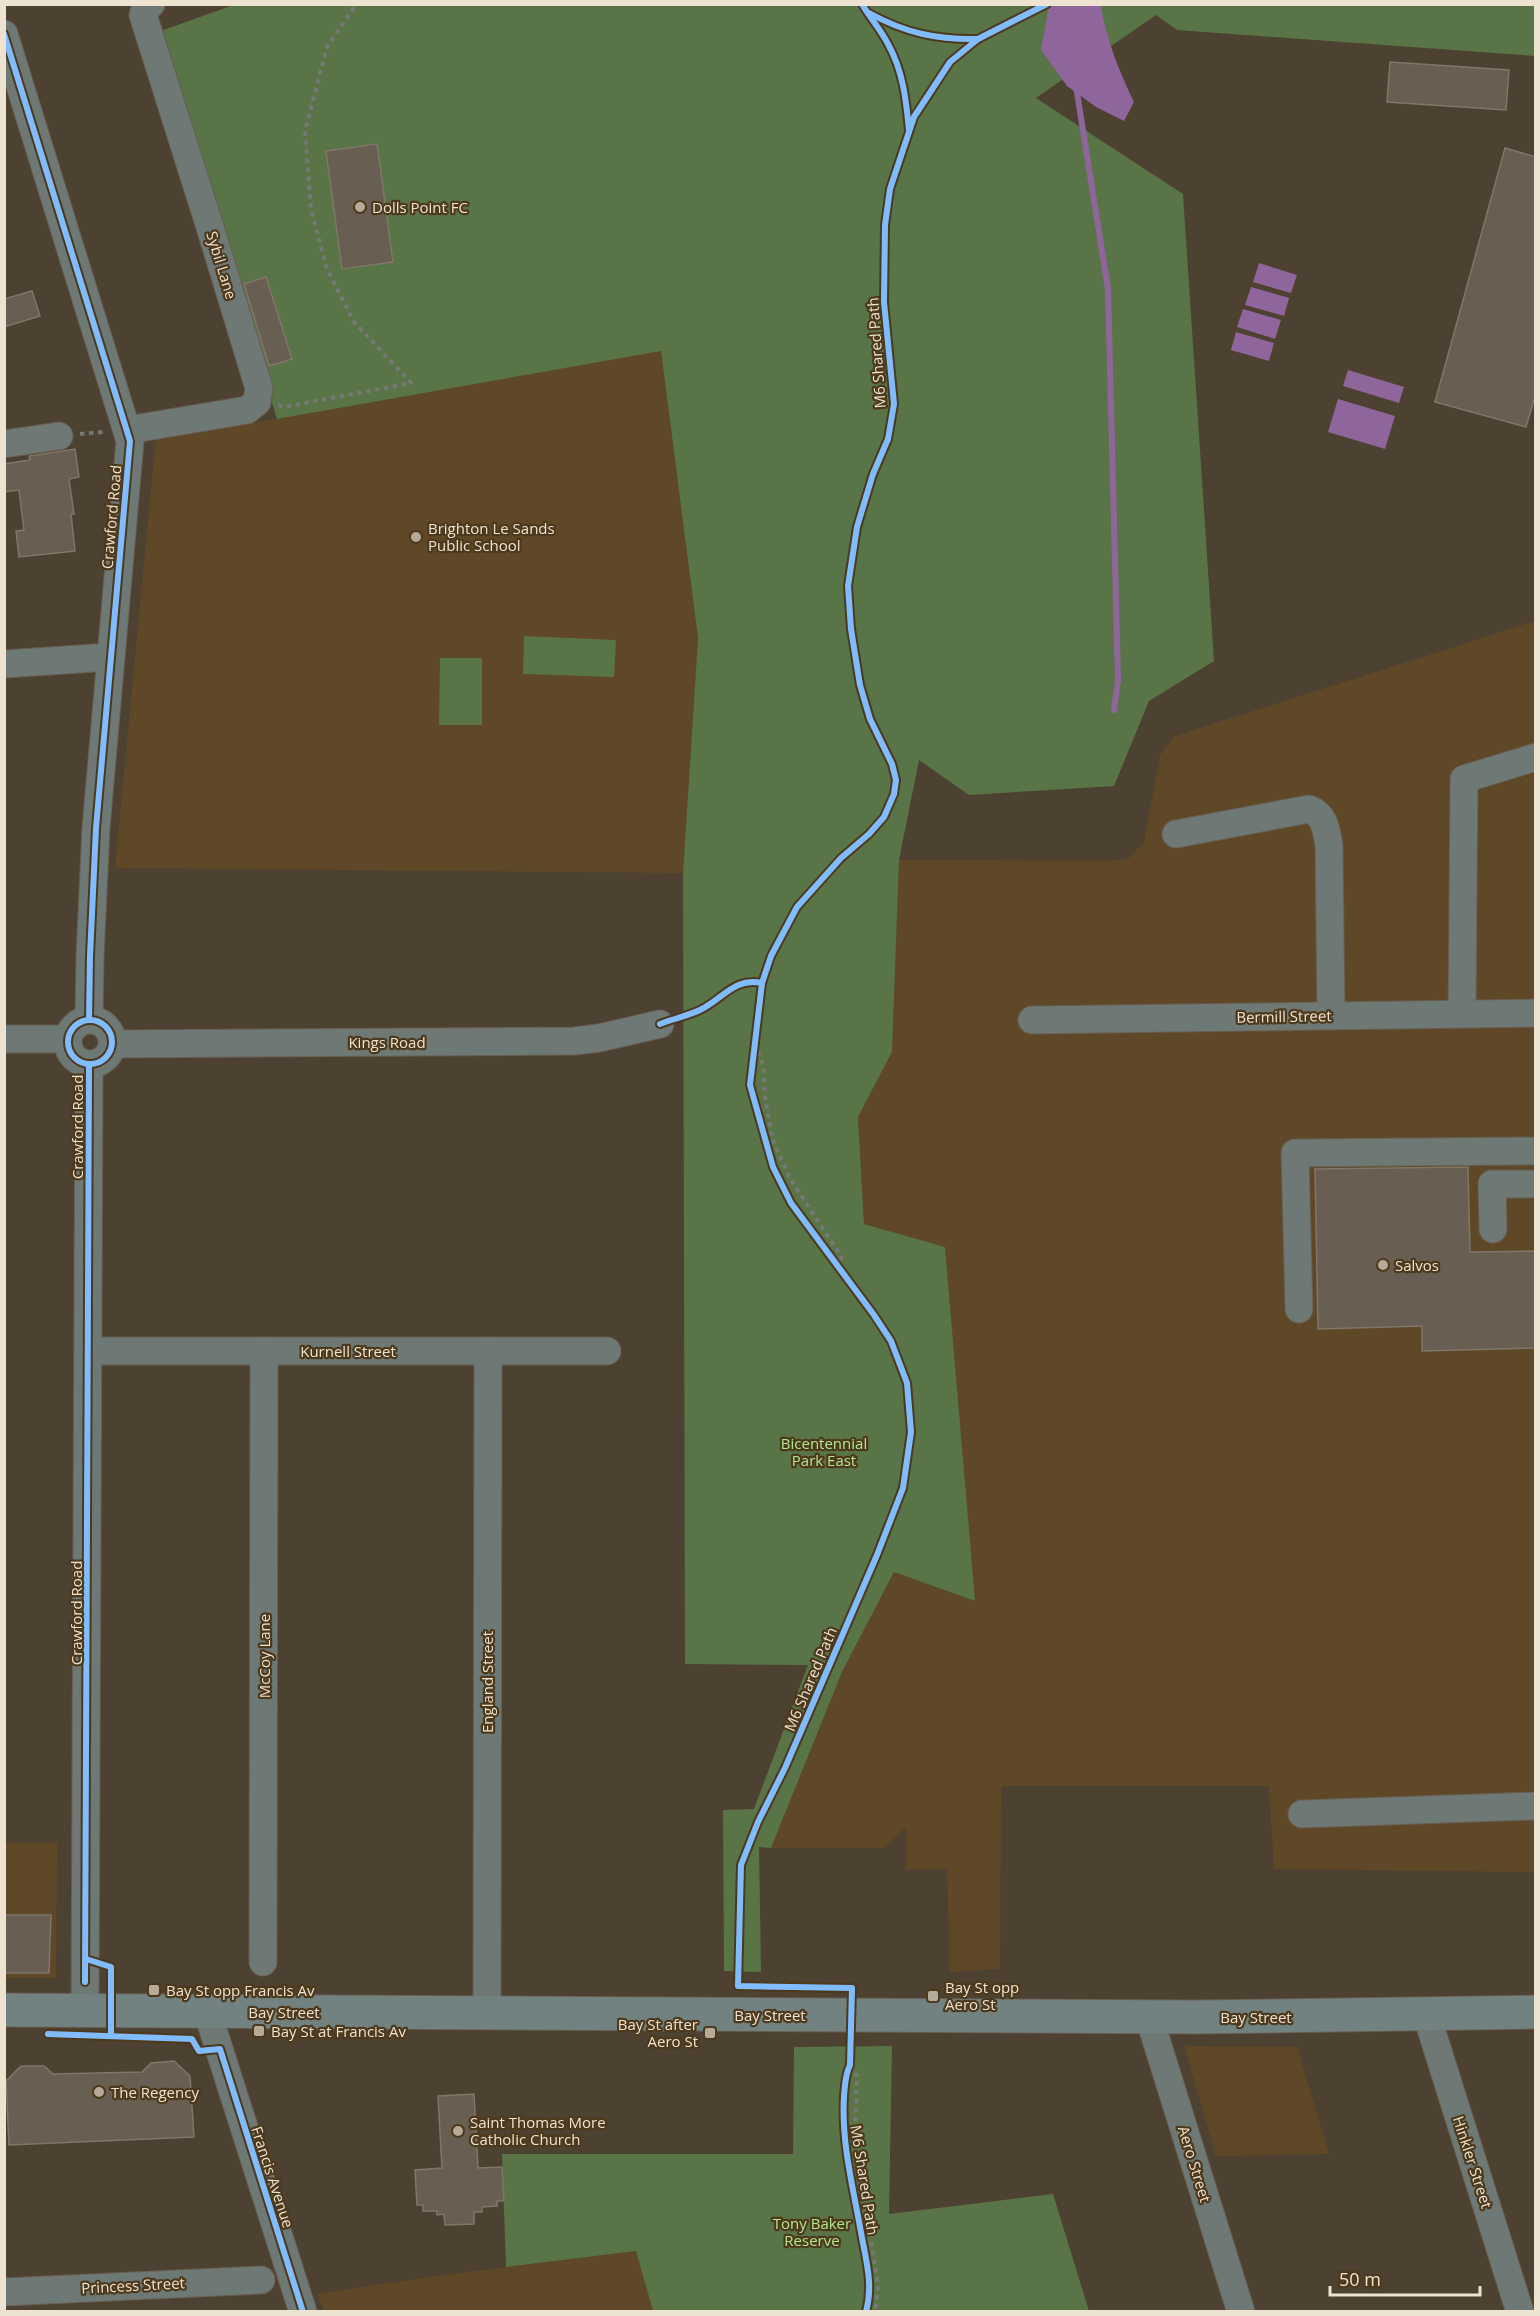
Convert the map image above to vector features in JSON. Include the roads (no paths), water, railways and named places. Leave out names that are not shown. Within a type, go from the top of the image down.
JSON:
[{"type":"main road","name":"Bay Street","points":[[4,2010],[1149,2017],[1295,2017],[1536,2012]]},
{"type":"street","name":"Sybil Lane","points":[[128,430],[247,410],[257,402],[259,388],[143,15],[145,9],[151,4]]},
{"type":"street","name":"Crawford Road","points":[[4,34],[130,441],[96,828],[89,1020]]},
{"type":"street","points":[[4,444],[59,436]]},
{"type":"street","points":[[4,664],[110,657]]},
{"type":"street","points":[[1462,1014],[1464,778],[1536,757]]},
{"type":"street","points":[[1176,834],[1309,808],[1323,819],[1329,844],[1331,1016]]},
{"type":"street","name":"Bermill Street","points":[[1032,1020],[1536,1013]]},
{"type":"street","points":[[89,1020],[96,1020],[107,1027],[113,1044],[105,1059],[89,1065],[80,1063],[73,1057],[68,1049],[68,1039],[75,1026],[89,1020]]},
{"type":"street","name":"Kings Road","points":[[113,1044],[575,1041],[660,1024]]},
{"type":"street","points":[[4,1039],[68,1039]]},
{"type":"street","name":"Crawford Road","points":[[85,2010],[89,1065]]},
{"type":"street","points":[[1299,1309],[1294,1153],[1536,1151]]},
{"type":"street","points":[[1493,1229],[1492,1184],[1536,1184]]},
{"type":"street","name":"Kurnell Street","points":[[89,1351],[607,1351]]},
{"type":"street","name":"McCoy Lane","points":[[263,1962],[264,1351]]},
{"type":"street","name":"England Street","points":[[487,2013],[488,1351]]},
{"type":"street","points":[[1302,1814],[1536,1806]]},
{"type":"street","name":"Francis Avenue","points":[[207,2011],[303,2312]]},
{"type":"street","name":"Hinkler Street","points":[[1426,2013],[1520,2312]]},
{"type":"street","name":"Aero Street","points":[[1149,2017],[1241,2312]]},
{"type":"street","name":"Princess Street","points":[[4,2292],[261,2280]]},
{"type":"waterway","points":[[1076,86],[1108,289],[1118,680],[1114,710]]},
{"type":"place","name":"Dolls Point FC","points":[[360,207]]},
{"type":"place","name":"Brighton Le Sands Public School","points":[[416,537]]},
{"type":"place","name":"Salvos","points":[[1383,1265]]},
{"type":"place","name":"Bay St opp Francis Av","points":[[154,1990]]},
{"type":"place","name":"Bay St opp Aero St","points":[[933,1996]]},
{"type":"place","name":"Bay St at Francis Av","points":[[259,2031]]},
{"type":"place","name":"Bay St after Aero St","points":[[710,2033]]},
{"type":"place","name":"The Regency","points":[[99,2092]]},
{"type":"place","name":"Saint Thomas More Catholic Church","points":[[458,2131]]},
{"type":"park label","name":"Bicentennial Park East","points":[[824,1452]]},
{"type":"park label","name":"Tony Baker Reserve","points":[[812,2232]]}]
